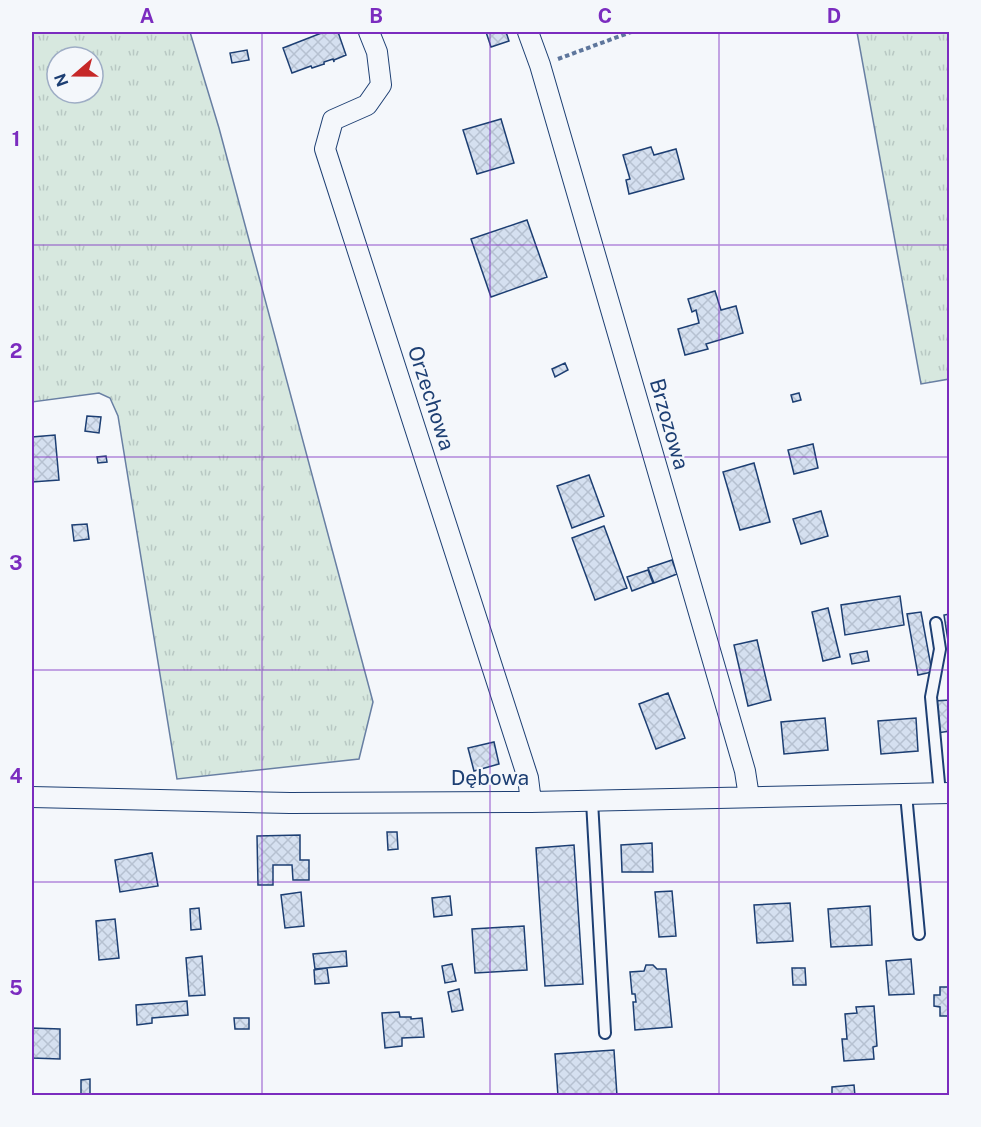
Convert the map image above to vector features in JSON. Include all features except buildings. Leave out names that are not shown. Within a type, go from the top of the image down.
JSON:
[{"type":"street","name":"Orzechowa","points":[[369,32],[377,52],[381,84],[366,105],[333,120],[325,149],[528,778],[531,802]]},
{"type":"street","name":"Brzozowa","points":[[528,32],[540,65],[745,771],[749,797]]},
{"type":"street","name":"Dębowa","points":[[32,797],[290,803],[531,802],[945,794]]},
{"type":"lane","points":[[936,623],[940,659],[931,697],[945,794]]},
{"type":"lane","points":[[906,794],[919,934]]},
{"type":"lane","points":[[592,801],[605,1034]]},
{"type":"path","points":[[540,65],[631,32]]},
{"type":"green space","points":[[32,32],[190,32],[219,128],[373,702],[359,759],[177,779],[118,416],[110,398],[99,393],[32,402]]},
{"type":"green space","points":[[857,32],[949,32],[949,379],[921,384]]}]
